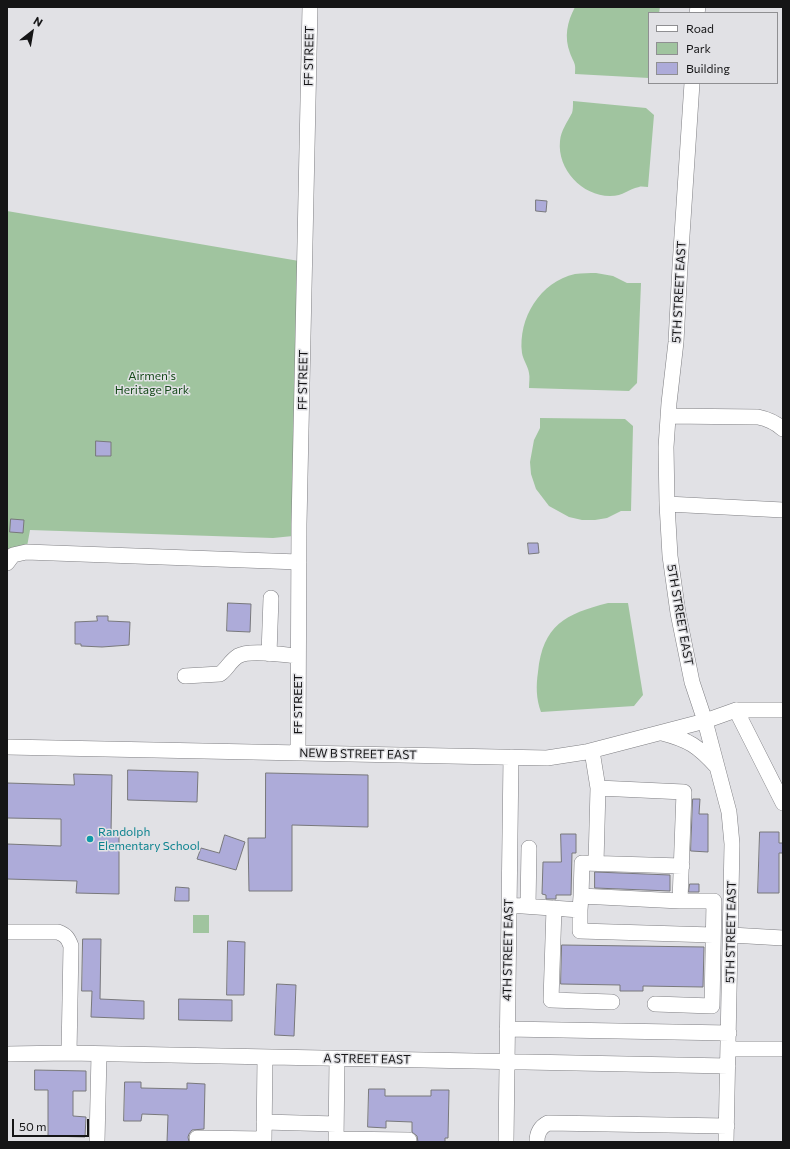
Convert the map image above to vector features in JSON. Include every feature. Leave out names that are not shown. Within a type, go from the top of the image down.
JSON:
[{"type":"street","name":"FF STREET","points":[[298,752],[299,562],[310,7]]},
{"type":"street","name":"5TH STREET EAST","points":[[692,84],[676,342],[666,447],[666,504],[670,556],[678,613],[692,682],[705,722],[729,812],[732,844],[726,1142]]},
{"type":"street","points":[[668,416],[758,417],[769,419],[783,429]]},
{"type":"street","points":[[666,504],[783,510]]},
{"type":"street","points":[[7,563],[12,555],[26,552],[299,562]]},
{"type":"street","points":[[269,654],[271,598]]},
{"type":"street","points":[[185,676],[220,674],[233,659],[239,655],[250,653],[298,656]]},
{"type":"street","points":[[783,710],[736,710],[783,803]]},
{"type":"street","name":"NEW B STREET EAST","points":[[7,747],[547,758],[592,751],[705,722],[736,710]]},
{"type":"street","points":[[661,733],[681,738],[693,744],[705,754],[717,768]]},
{"type":"street","points":[[592,751],[598,788],[589,863],[581,903],[580,931],[714,936]]},
{"type":"street","name":"4TH STREET EAST","points":[[506,1142],[511,758]]},
{"type":"street","points":[[598,788],[684,792],[680,900]]},
{"type":"street","points":[[528,848],[528,906]]},
{"type":"street","points":[[589,863],[682,866]]},
{"type":"street","points":[[509,905],[554,908],[581,903],[680,900],[714,901],[712,1006],[655,1004]]},
{"type":"street","points":[[554,908],[551,1000],[612,1002]]},
{"type":"street","points":[[7,932],[58,932],[64,934],[68,938],[71,946],[69,1053]]},
{"type":"street","points":[[731,935],[783,938]]},
{"type":"street","points":[[507,1030],[728,1033]]},
{"type":"street","points":[[728,1049],[783,1049]]},
{"type":"street","name":"A STREET EAST","points":[[7,1054],[69,1053],[728,1066]]},
{"type":"street","points":[[98,1142],[99,1054]]},
{"type":"street","points":[[197,1138],[264,1140],[265,1057]]},
{"type":"street","points":[[337,1059],[336,1141],[409,1140]]},
{"type":"street","points":[[264,1122],[336,1124]]},
{"type":"street","points":[[537,1142],[539,1130],[548,1123],[727,1126]]},
{"type":"green space","points":[[575,7],[660,7],[659,12],[648,12],[648,78],[575,74],[575,65],[567,41],[567,30]]},
{"type":"green space","points":[[573,101],[646,108],[654,115],[648,187],[632,189],[615,196],[600,195],[581,186],[573,179],[567,171],[563,161],[560,151],[560,141],[563,130],[572,113]]},
{"type":"green space","name":"Airmen's Heritage Park","points":[[7,211],[299,261],[293,536],[273,538],[30,530],[26,552],[7,558]]},
{"type":"green space","points":[[596,273],[613,276],[627,283],[641,283],[637,383],[629,391],[529,388],[528,368],[522,353],[522,340],[524,327],[534,303],[551,285],[563,278],[575,274]]},
{"type":"green space","points":[[540,418],[625,419],[633,426],[631,511],[621,511],[607,518],[582,520],[569,517],[549,506],[536,489],[531,474],[530,462],[534,440],[540,428]]},
{"type":"green space","points":[[608,603],[628,603],[643,695],[634,706],[541,712],[537,697],[537,677],[545,643],[551,632],[568,617]]},
{"type":"green space","points":[[193,915],[209,915],[209,933],[193,933]]},
{"type":"building","points":[[536,200],[547,201],[546,212],[536,211]]},
{"type":"building","points":[[96,441],[111,442],[111,456],[96,456]]},
{"type":"building","points":[[11,519],[24,520],[23,533],[10,532]]},
{"type":"building","points":[[528,543],[538,543],[539,553],[529,554]]},
{"type":"building","points":[[228,603],[251,604],[250,632],[227,631]]},
{"type":"building","points":[[97,616],[108,616],[108,621],[130,622],[129,645],[102,647],[81,646],[81,644],[75,644],[75,622],[97,621]]},
{"type":"building","points":[[128,770],[198,772],[197,802],[128,800]]},
{"type":"building","points":[[266,773],[368,775],[368,827],[292,825],[292,891],[249,891],[248,838],[265,838]]},
{"type":"building","name":"Randolph Elementary School","points":[[74,774],[112,775],[111,833],[119,833],[119,894],[76,893],[77,881],[7,879],[7,844],[61,846],[61,819],[7,818],[7,783],[74,785]]},
{"type":"building","points":[[693,799],[700,799],[699,814],[708,814],[708,852],[691,851]]},
{"type":"building","points":[[760,832],[779,832],[779,843],[783,843],[783,853],[779,853],[779,893],[758,893]]},
{"type":"building","points":[[561,834],[576,834],[576,853],[572,853],[571,895],[556,895],[556,899],[546,899],[546,895],[542,894],[543,862],[561,862]]},
{"type":"building","points":[[225,835],[245,842],[236,870],[197,859],[201,848],[219,853]]},
{"type":"building","points":[[595,872],[670,875],[670,891],[595,888]]},
{"type":"building","points":[[690,884],[699,884],[699,892],[689,892]]},
{"type":"building","points":[[176,887],[189,888],[189,901],[175,901]]},
{"type":"building","points":[[83,939],[101,939],[100,999],[144,1001],[144,1019],[91,1017],[92,991],[82,991]]},
{"type":"building","points":[[228,941],[245,942],[244,995],[227,995]]},
{"type":"building","points":[[562,945],[704,947],[703,987],[643,986],[643,991],[620,991],[620,985],[561,984]]},
{"type":"building","points":[[277,984],[296,985],[294,1036],[275,1035]]},
{"type":"building","points":[[179,999],[232,1000],[232,1021],[179,1020]]},
{"type":"building","points":[[35,1070],[86,1071],[86,1091],[73,1091],[73,1116],[86,1117],[85,1137],[48,1136],[48,1090],[35,1090]]},
{"type":"building","points":[[125,1082],[141,1082],[141,1088],[187,1089],[187,1083],[205,1084],[204,1129],[192,1130],[188,1137],[189,1142],[167,1142],[168,1115],[142,1114],[141,1121],[124,1121]]},
{"type":"building","points":[[369,1089],[385,1089],[385,1096],[431,1096],[431,1090],[449,1090],[448,1138],[445,1138],[445,1142],[418,1142],[417,1136],[412,1132],[412,1122],[386,1121],[386,1128],[368,1127]]},
{"type":"place","name":"Randolph Elementary School","points":[[90,839]]}]
